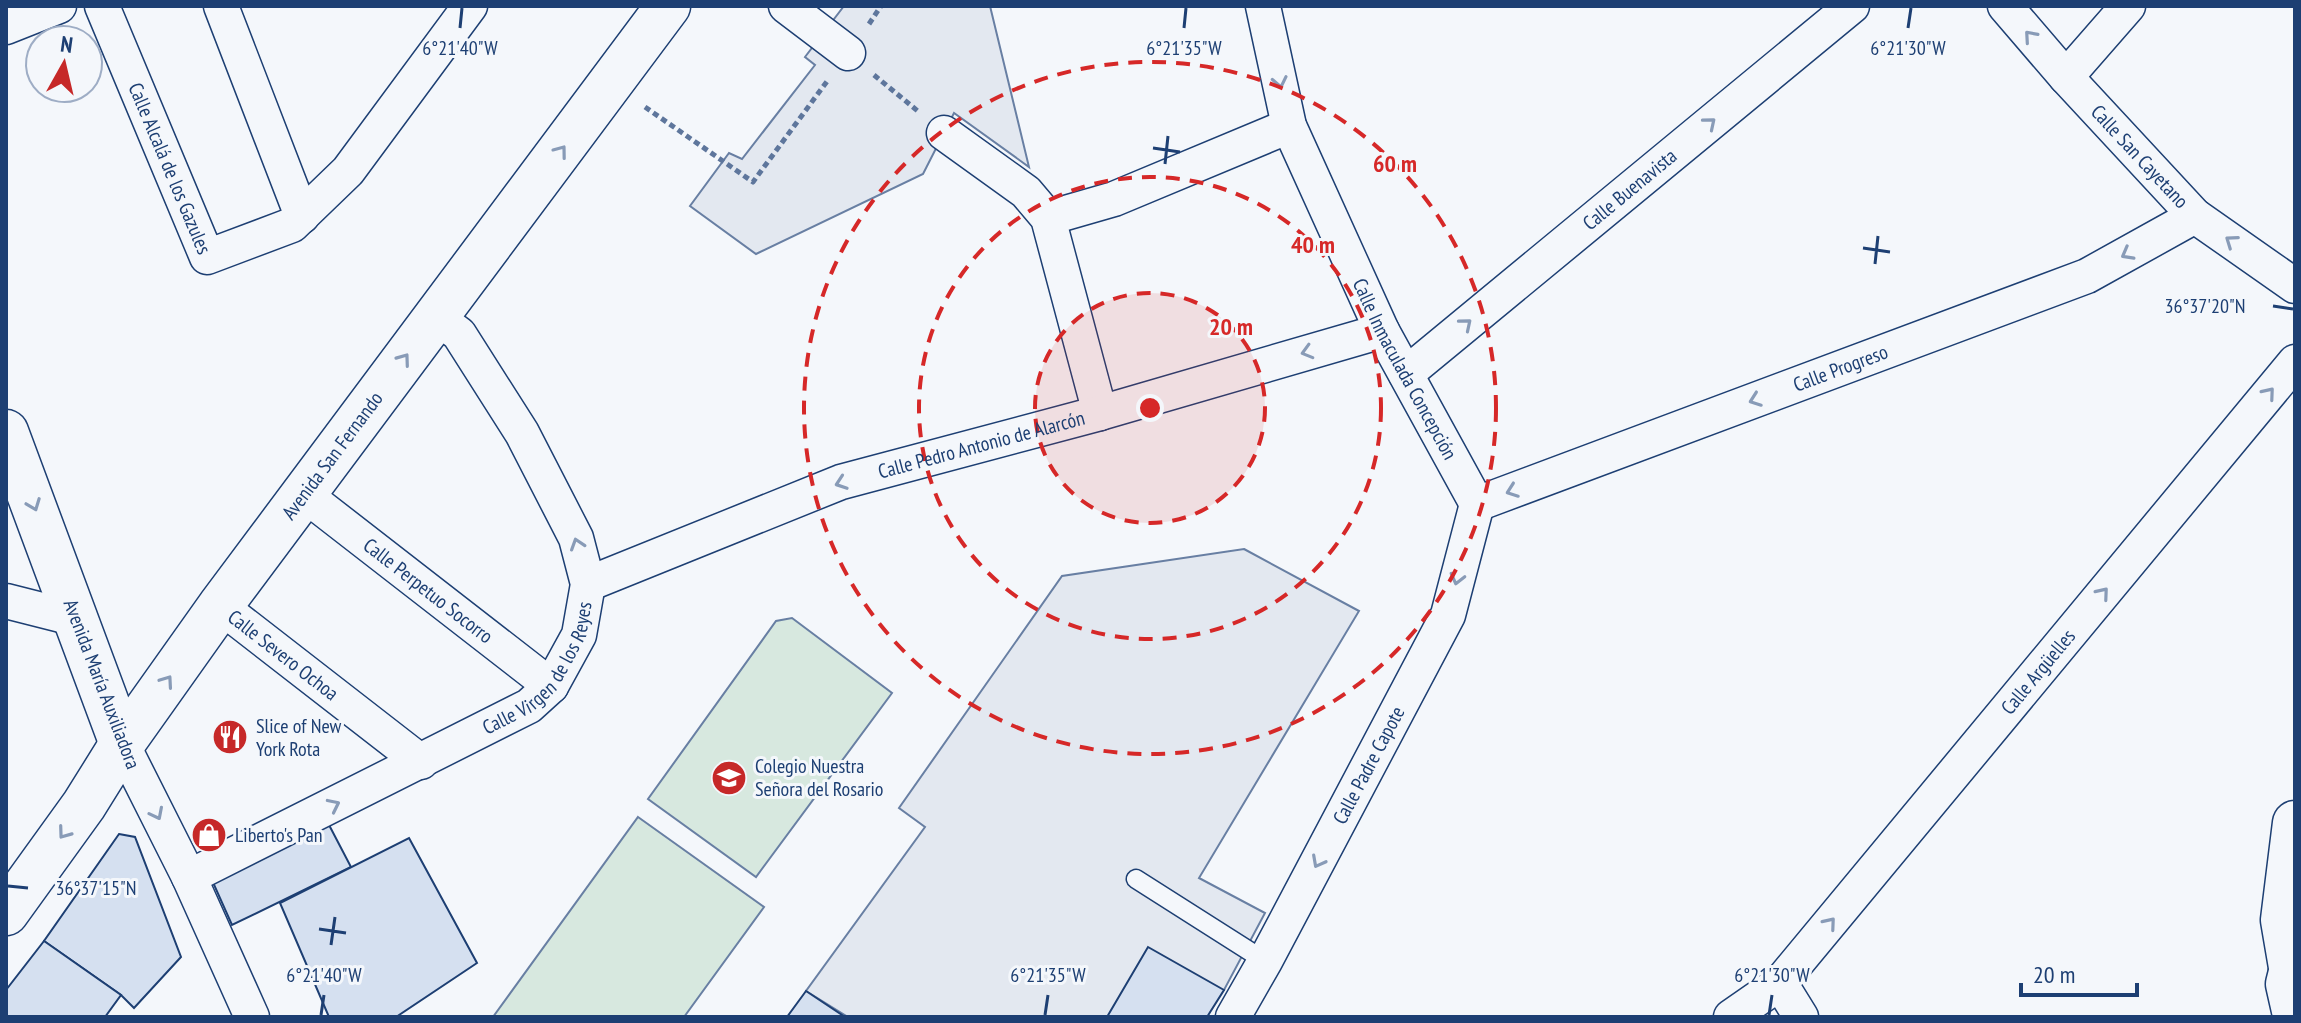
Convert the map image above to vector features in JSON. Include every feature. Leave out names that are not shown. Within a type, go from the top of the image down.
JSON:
[{"type":"street","points":[[6,27],[59,6]]},
{"type":"street","name":"Calle Alcalá de los Gazules","points":[[102,6],[207,257],[292,225],[309,208]]},
{"type":"street","points":[[221,6],[309,208],[348,171],[470,6]]},
{"type":"street","name":"Avenida San Fernando","points":[[6,913],[220,606],[668,6]]},
{"type":"street","points":[[786,6],[848,53]]},
{"type":"street","name":"Calle Inmaculada Concepción","points":[[1263,6],[1289,126],[1382,331],[1477,504]]},
{"type":"street","name":"Calle Buenavista","points":[[1406,374],[1852,6]]},
{"type":"street","name":"Calle San Cayetano","points":[[2005,6],[2066,77],[2195,216],[2295,286]]},
{"type":"street","points":[[2066,77],[2128,6]]},
{"type":"street","points":[[1048,218],[1114,199],[1289,126]]},
{"type":"street","points":[[944,133],[1026,192],[1048,218],[1100,413]]},
{"type":"street","name":"Calle Progreso","points":[[1477,504],[2087,276],[2195,216]]},
{"type":"street","name":"Calle Virgen de los Reyes","points":[[189,877],[529,706],[551,686],[579,635],[588,584],[576,538],[522,433],[459,334],[435,316]]},
{"type":"street","name":"Calle Pedro Antonio de Alarcón","points":[[588,584],[841,482],[1100,413],[1382,331]]},
{"type":"street","name":"Calle Argüelles","points":[[1731,1017],[1780,983],[2295,362]]},
{"type":"street","name":"Avenida María Auxiliadora","points":[[6,432],[122,744],[189,877],[252,1017]]},
{"type":"street","name":"Calle Perpetuo Socorro","points":[[305,495],[551,686]]},
{"type":"street","name":"Calle Padre Capote","points":[[1233,1017],[1448,615],[1477,504]]},
{"type":"street","points":[[6,601],[77,619]]},
{"type":"street","name":"Calle Severo Ochoa","points":[[220,606],[421,762]]},
{"type":"street","points":[[2293,1014],[2288,984],[2293,962],[2283,920],[2295,823]]},
{"type":"street","points":[[1780,983],[1801,1017]]},
{"type":"lane","points":[[1136,879],[1265,961]]},
{"type":"path","points":[[612,83],[753,182],[881,6]]},
{"type":"path","points":[[848,53],[944,133]]},
{"type":"shaded area","points":[[844,6],[990,6],[1029,167],[954,113],[923,174],[756,254],[690,206],[729,153],[742,159],[815,65],[805,57]]},
{"type":"shaded area","points":[[1244,549],[1359,611],[1199,878],[1265,913],[1224,990],[1107,1017],[848,1017],[806,991],[925,827],[899,808],[1062,576]]},
{"type":"shaded area","points":[[792,618],[892,693],[756,877],[648,799],[776,621]]},
{"type":"shaded area","points":[[638,817],[764,907],[684,1017],[493,1017]]},
{"type":"building","points":[[328,823],[351,867],[232,925],[211,878]]},
{"type":"building","points":[[119,834],[135,837],[181,957],[134,1008],[121,995],[44,941]]},
{"type":"building","points":[[409,838],[477,963],[396,1017],[329,1017],[280,903]]},
{"type":"building","points":[[44,941],[121,995],[105,1017],[6,1017],[6,990]]},
{"type":"building","points":[[1148,947],[1224,990],[1207,1017],[1107,1017]]},
{"type":"building","points":[[806,991],[845,1017],[787,1017]]},
{"type":"place","name":"Slice of New York Rota","points":[[230,737]]},
{"type":"place","name":"Colegio Nuestra Señora del Rosario","points":[[729,778]]},
{"type":"place","name":"Liberto's Pan","points":[[209,835]]}]
